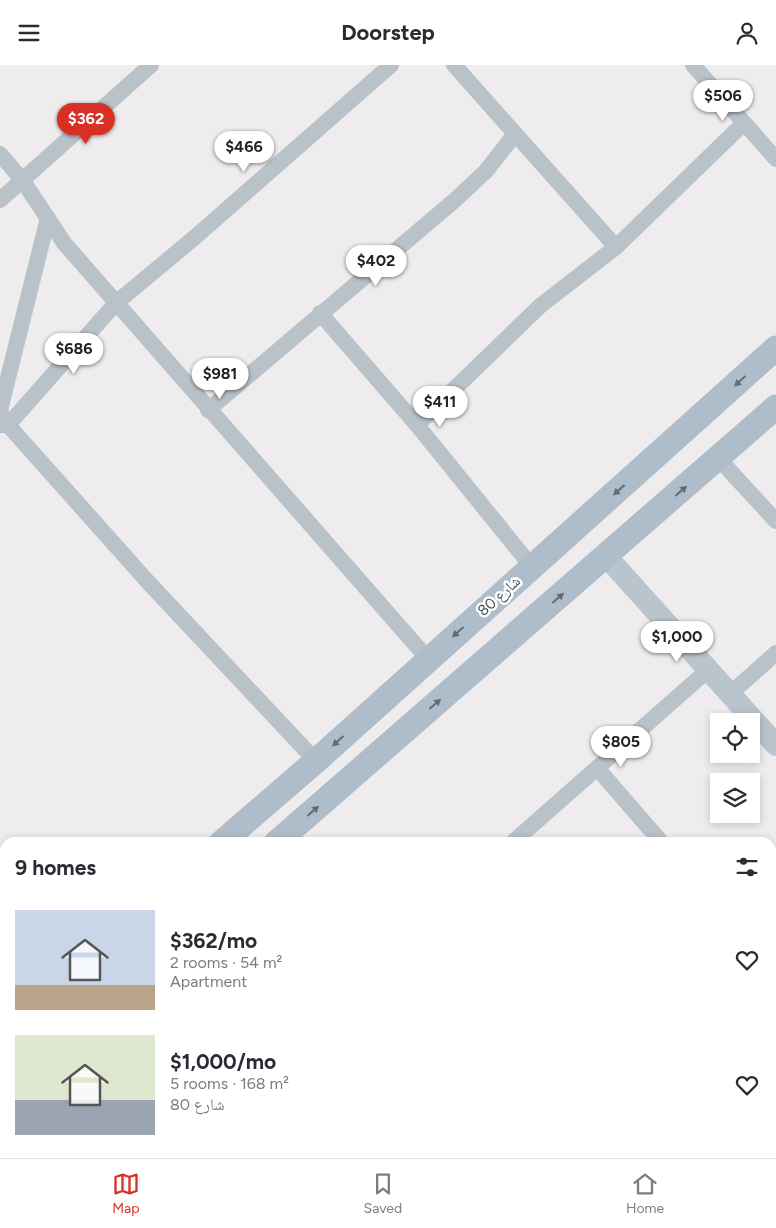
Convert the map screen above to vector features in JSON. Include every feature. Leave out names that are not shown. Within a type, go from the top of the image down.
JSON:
[{"type":"main road","name":"شارع 80","points":[[227,837],[316,761],[776,348]]},
{"type":"main road","points":[[283,837],[776,407]]},
{"type":"street","points":[[0,199],[23,181],[151,65]]},
{"type":"street","points":[[2,418],[116,303],[194,239],[390,65]]},
{"type":"street","points":[[454,65],[514,135],[616,247]]},
{"type":"street","points":[[693,65],[776,159]]},
{"type":"street","points":[[417,425],[540,306],[616,247],[744,123]]},
{"type":"street","points":[[208,410],[455,200],[486,171],[514,135]]},
{"type":"street","points":[[0,154],[23,181],[64,243],[208,410],[428,659]]},
{"type":"street","points":[[2,418],[48,219]]},
{"type":"street","points":[[320,313],[417,425],[532,567]]},
{"type":"street","points":[[2,418],[148,582],[316,761]]},
{"type":"street","points":[[718,458],[776,521]]},
{"type":"street","points":[[606,556],[776,745]]},
{"type":"street","points":[[730,694],[776,653]]},
{"type":"street","points":[[519,837],[708,670]]},
{"type":"street","points":[[597,768],[657,837]]}]
